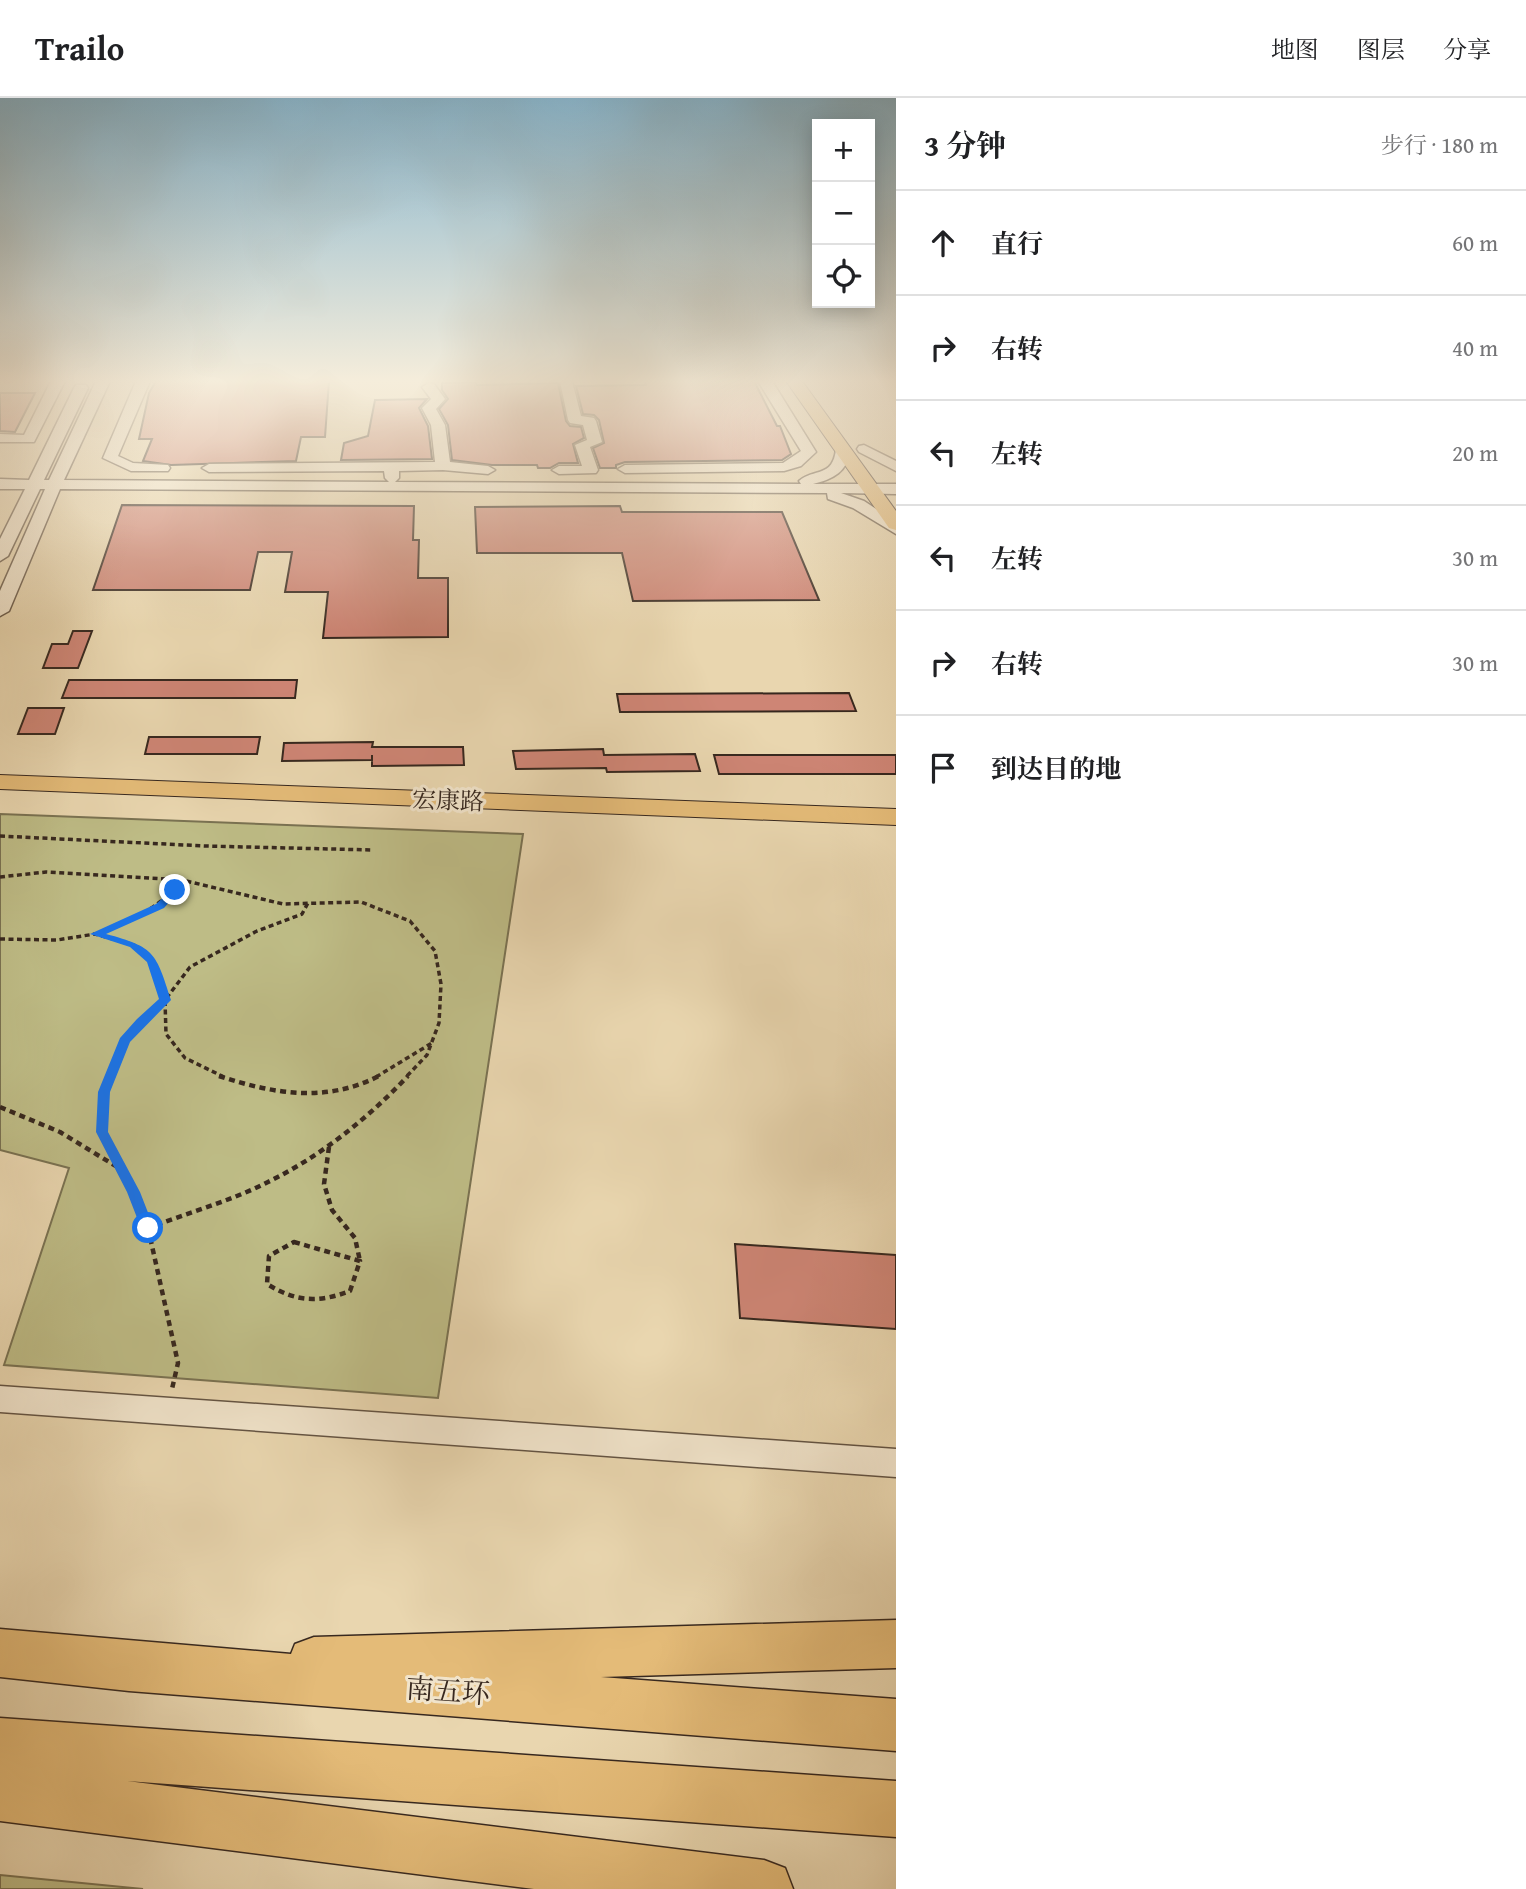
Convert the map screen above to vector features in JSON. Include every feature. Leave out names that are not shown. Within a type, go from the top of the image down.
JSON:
[{"type":"highway","points":[[129,1666],[896,1644]]},
{"type":"highway","name":"南五环","points":[[0,1653],[129,1666],[896,1725]]},
{"type":"highway","points":[[0,1745],[896,1809]]},
{"type":"highway","points":[[0,1793],[764,1889]]},
{"type":"main road","points":[[854,465],[896,527]]},
{"type":"main road","points":[[879,465],[895,482]]},
{"type":"main road","name":"宏康路","points":[[0,782],[896,817]]},
{"type":"main road","name":"宏康路","points":[[0,800],[896,831]]},
{"type":"street","points":[[2,551],[44,465]]},
{"type":"street","points":[[0,611],[64,465]]},
{"type":"street","points":[[125,465],[131,467],[391,472],[702,484],[799,482],[869,485]]},
{"type":"street","points":[[590,465],[592,470]]},
{"type":"street","points":[[541,470],[784,467],[791,465]]},
{"type":"street","points":[[799,482],[821,478],[839,465]]},
{"type":"street","points":[[57,480],[391,472],[443,466],[465,470],[503,470]]},
{"type":"street","points":[[0,476],[37,480],[869,485],[895,482]]},
{"type":"street","points":[[0,484],[37,480]]},
{"type":"street","points":[[702,484],[753,492],[850,499],[866,506],[896,527]]},
{"type":"street","points":[[2,551],[18,541],[27,546]]},
{"type":"street","points":[[0,1399],[896,1463]]},
{"type":"path","points":[[0,836],[205,846],[373,850]]},
{"type":"path","points":[[0,877],[46,872],[182,880],[283,904],[360,902],[410,921],[435,951],[442,984],[439,1023],[427,1055],[386,1099],[329,1147],[267,1183],[148,1228]]},
{"type":"path","points":[[0,939],[57,940],[95,934],[129,922],[160,906],[182,880]]},
{"type":"path","points":[[167,1410],[178,1363],[148,1228],[102,1132],[104,1092],[124,1041],[141,1021],[165,1000],[190,967],[257,931],[302,914],[308,904]]},
{"type":"path","points":[[95,934],[134,945],[153,961],[165,1000],[166,1034],[185,1058],[220,1076],[267,1091],[315,1094],[361,1085],[394,1068],[432,1043]]},
{"type":"path","points":[[0,1107],[61,1132],[119,1168]]},
{"type":"path","points":[[329,1147],[324,1184],[332,1210],[355,1238],[360,1261],[350,1292],[329,1298],[288,1297],[267,1284],[269,1256],[294,1242],[360,1261]]},
{"type":"shaded area","points":[[0,814],[523,834],[438,1398],[4,1365],[69,1168],[0,1150]]},
{"type":"shaded area","points":[[0,1875],[143,1889],[0,1889]]},
{"type":"building","points":[[489,465],[556,465],[550,468],[538,468],[537,465]]},
{"type":"building","points":[[599,465],[617,465],[616,468],[600,468]]},
{"type":"building","points":[[122,505],[414,506],[413,540],[419,540],[418,578],[448,578],[448,637],[323,638],[328,592],[285,592],[292,552],[258,552],[250,590],[93,590]]},
{"type":"building","points":[[620,506],[622,512],[782,512],[819,600],[633,601],[622,553],[477,553],[475,507]]},
{"type":"building","points":[[73,631],[92,631],[78,668],[43,668],[52,644],[68,644]]},
{"type":"building","points":[[69,680],[297,680],[295,698],[62,698]]},
{"type":"building","points":[[849,693],[856,711],[620,712],[617,694]]},
{"type":"building","points":[[28,708],[64,708],[55,734],[18,734]]},
{"type":"building","points":[[149,737],[260,737],[257,754],[145,754]]},
{"type":"building","points":[[373,742],[372,747],[463,747],[464,765],[372,766],[372,760],[282,761],[284,743]]},
{"type":"building","points":[[603,749],[604,755],[695,754],[700,771],[516,769],[513,751]]},
{"type":"building","points":[[714,755],[896,755],[896,774],[719,774]]},
{"type":"building","points":[[735,1244],[896,1255],[896,1329],[740,1318]]},
{"type":"route","points":[[148,1228],[102,1132],[104,1092],[124,1041],[141,1021],[165,1000],[153,961],[134,945],[95,934],[129,922],[160,906],[175,890]]}]
